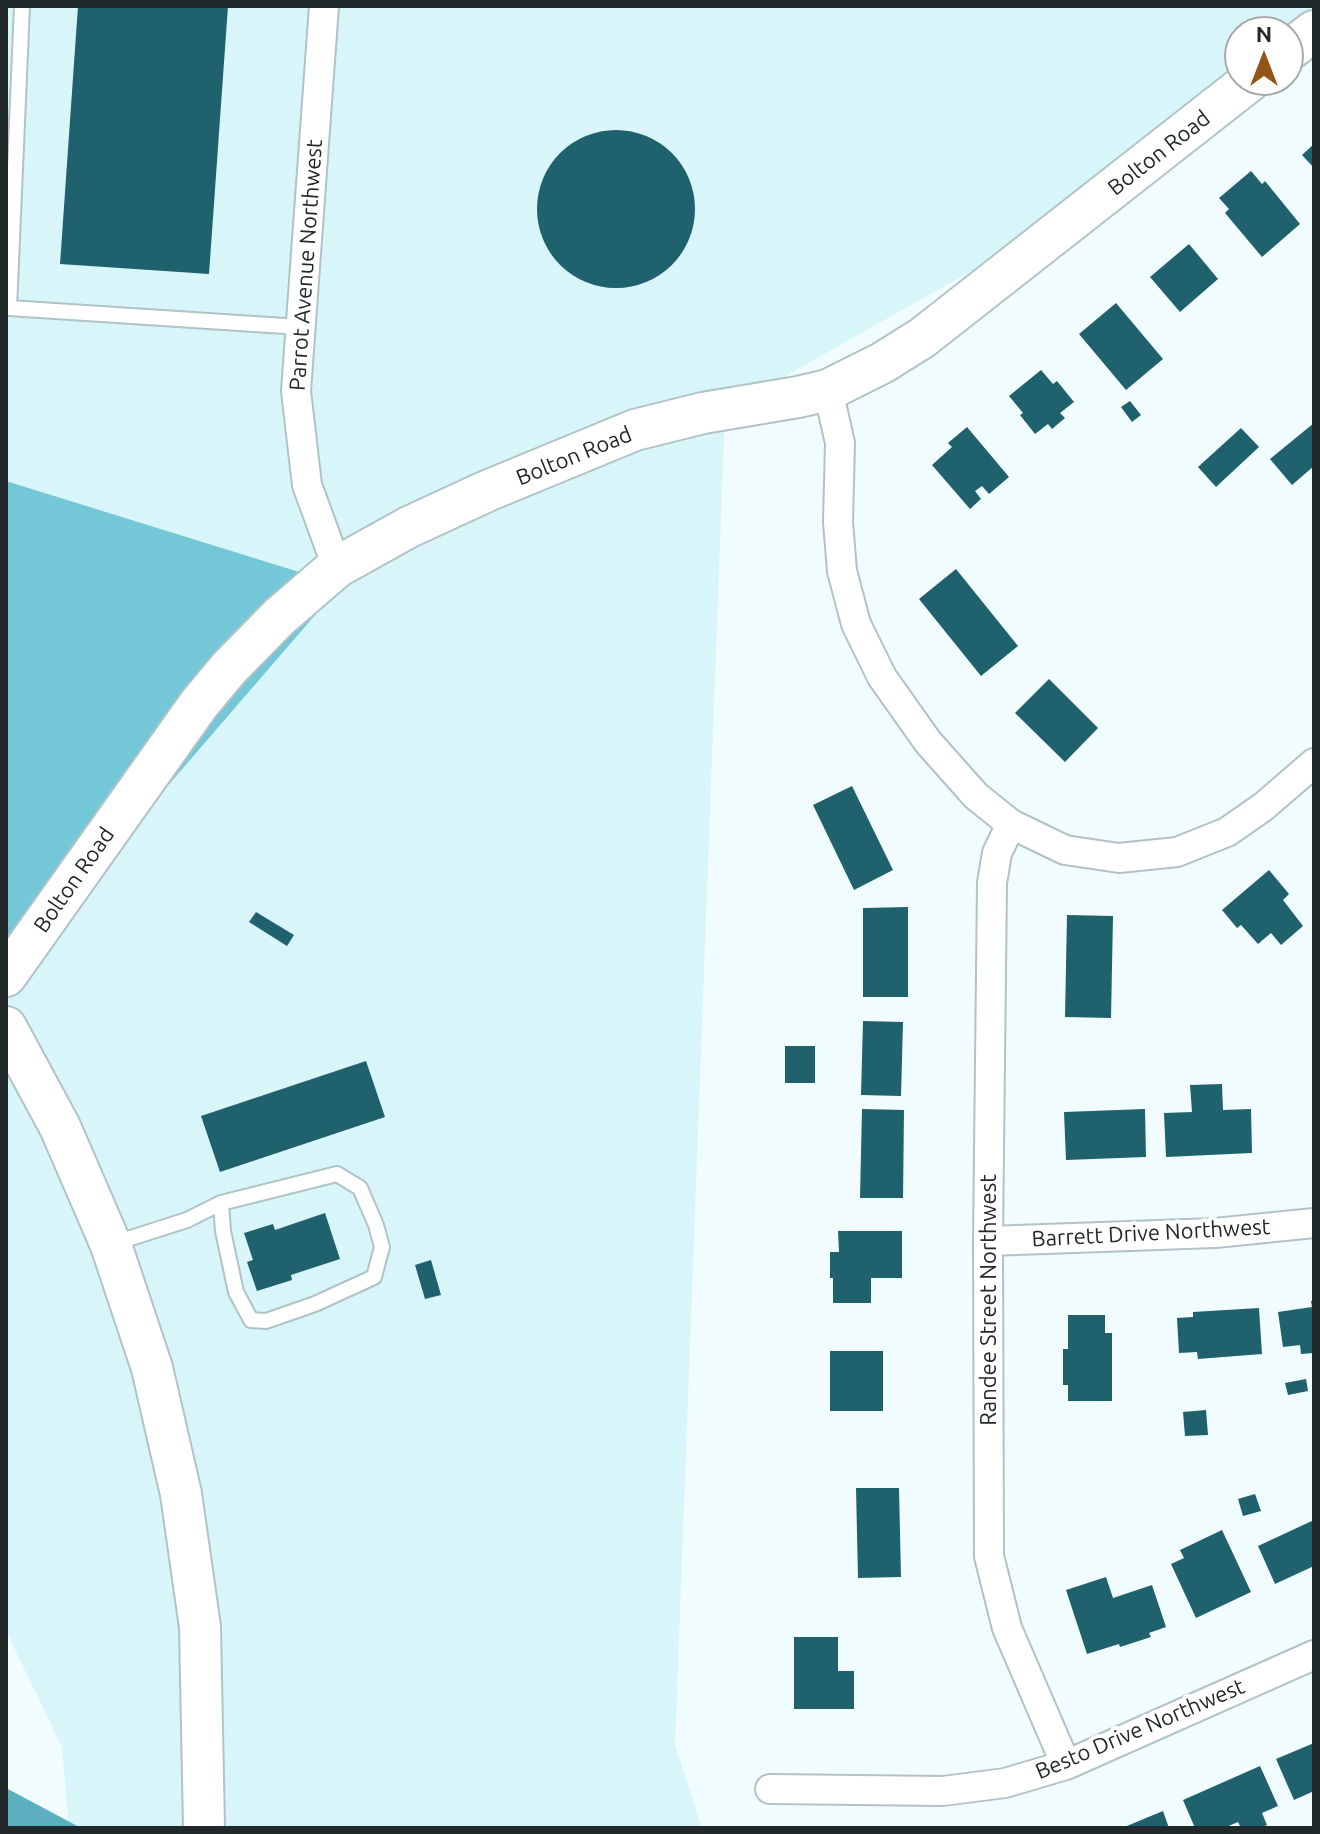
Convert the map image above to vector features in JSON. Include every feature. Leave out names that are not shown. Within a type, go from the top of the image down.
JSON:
[{"type":"main road","name":"Bolton Road","points":[[6,976],[199,704],[279,617],[337,567],[409,527],[487,491],[635,430],[703,413],[828,390],[882,363],[922,338],[1231,96]]},
{"type":"main road","points":[[6,1027],[60,1127],[111,1244],[152,1368],[181,1494],[200,1627],[204,1828]]},
{"type":"street","name":"Parrot Avenue Northwest","points":[[324,6],[296,391],[307,485],[337,567]]},
{"type":"street","points":[[828,390],[840,443],[838,522],[842,571],[856,624],[882,677],[928,742],[976,796],[1011,824],[1065,850],[1119,858],[1177,852],[1227,832],[1263,807],[1314,763]]},
{"type":"street","name":"Randee Street Northwest","points":[[1011,824],[997,853],[992,883],[988,1241],[989,1556],[1007,1628],[1066,1765]]},
{"type":"street","name":"Barrett Drive Northwest","points":[[988,1241],[1215,1233],[1314,1223]]},
{"type":"street","name":"Besto Drive Northwest","points":[[770,1789],[943,1791],[1005,1783],[1066,1765],[1314,1655]]},
{"type":"lane","points":[[22,6],[9,308],[300,327]]},
{"type":"lane","points":[[111,1244],[187,1220],[221,1203],[337,1174],[360,1188],[376,1225],[382,1247],[374,1277],[315,1304],[266,1321],[251,1320],[236,1292],[223,1231],[221,1203]]},
{"type":"shaded area","points":[[6,6],[1314,6],[1314,33],[1304,33],[1304,16],[1224,16],[1224,95],[1140,176],[725,410],[675,1745],[702,1828],[69,1828],[62,1747],[6,1631],[6,973],[340,585],[6,481]]},
{"type":"shaded area","points":[[6,481],[341,585],[6,973]]},
{"type":"shaded area","points":[[6,1788],[81,1828],[6,1828]]},
{"type":"building","points":[[78,6],[228,6],[209,274],[60,264]]},
{"type":"building","points":[[616,130],[646,136],[672,153],[689,179],[695,209],[689,239],[672,265],[646,282],[616,288],[586,282],[560,265],[543,239],[537,209],[543,179],[560,153],[586,136]]},
{"type":"building","points":[[1314,144],[1314,168],[1302,155]]},
{"type":"building","points":[[1251,171],[1262,184],[1265,181],[1300,224],[1262,257],[1225,213],[1229,209],[1219,198]]},
{"type":"building","points":[[1189,244],[1218,279],[1180,312],[1150,277]]},
{"type":"building","points":[[1116,303],[1163,359],[1126,390],[1079,334]]},
{"type":"building","points":[[1041,370],[1053,384],[1057,381],[1074,402],[1060,413],[1065,418],[1052,429],[1048,424],[1035,434],[1009,396]]},
{"type":"building","points":[[1130,401],[1141,415],[1132,422],[1121,407]]},
{"type":"building","points":[[1314,423],[1314,466],[1292,485],[1270,459]]},
{"type":"building","points":[[967,427],[1009,477],[989,494],[982,486],[975,491],[981,499],[970,509],[932,465],[952,447],[948,443]]},
{"type":"building","points":[[1241,428],[1259,447],[1216,487],[1198,467]]},
{"type":"building","points":[[956,569],[1018,646],[981,676],[919,599]]},
{"type":"building","points":[[1049,679],[1098,728],[1065,762],[1015,713]]},
{"type":"building","points":[[852,786],[893,870],[854,890],[813,805]]},
{"type":"building","points":[[1269,870],[1289,894],[1283,900],[1303,926],[1281,945],[1271,933],[1258,944],[1241,925],[1237,928],[1222,910]]},
{"type":"building","points":[[908,907],[908,997],[863,997],[863,908]]},
{"type":"building","points":[[256,912],[294,935],[287,946],[249,922]]},
{"type":"building","points":[[1067,915],[1113,916],[1111,1018],[1065,1017]]},
{"type":"building","points":[[863,1021],[903,1022],[901,1096],[861,1095]]},
{"type":"building","points":[[785,1046],[815,1046],[815,1083],[785,1083]]},
{"type":"building","points":[[366,1061],[385,1117],[220,1172],[201,1116]]},
{"type":"building","points":[[1222,1084],[1223,1110],[1251,1109],[1252,1153],[1166,1157],[1164,1113],[1192,1112],[1190,1085]]},
{"type":"building","points":[[862,1109],[904,1110],[903,1198],[860,1198]]},
{"type":"building","points":[[1145,1109],[1146,1157],[1066,1160],[1064,1112]]},
{"type":"building","points":[[325,1213],[340,1259],[291,1275],[292,1280],[257,1291],[247,1262],[253,1260],[244,1233],[273,1224],[275,1230]]},
{"type":"building","points":[[838,1231],[902,1231],[902,1278],[871,1278],[871,1303],[833,1303],[830,1252],[839,1252]]},
{"type":"building","points":[[431,1260],[441,1295],[425,1299],[415,1265]]},
{"type":"building","points":[[1311,1301],[1314,1301],[1314,1353],[1301,1354],[1300,1345],[1283,1347],[1278,1312],[1312,1307]]},
{"type":"building","points":[[1259,1308],[1262,1354],[1198,1359],[1197,1352],[1179,1353],[1177,1318],[1193,1317],[1193,1312]]},
{"type":"building","points":[[1068,1315],[1105,1315],[1105,1333],[1112,1333],[1112,1401],[1068,1401],[1068,1385],[1063,1385],[1063,1349],[1068,1349]]},
{"type":"building","points":[[830,1351],[883,1351],[883,1411],[830,1411]]},
{"type":"building","points":[[1306,1379],[1308,1391],[1288,1395],[1285,1383]]},
{"type":"building","points":[[1206,1410],[1208,1435],[1185,1436],[1183,1412]]},
{"type":"building","points":[[856,1488],[899,1488],[901,1577],[858,1578]]},
{"type":"building","points":[[1255,1494],[1261,1511],[1243,1516],[1238,1499]]},
{"type":"building","points":[[1314,1520],[1314,1566],[1275,1584],[1258,1546]]},
{"type":"building","points":[[1222,1530],[1251,1592],[1196,1618],[1171,1564],[1184,1558],[1180,1550]]},
{"type":"building","points":[[1106,1577],[1113,1598],[1152,1585],[1166,1627],[1149,1633],[1151,1637],[1087,1654],[1066,1590]]},
{"type":"building","points":[[794,1637],[838,1637],[838,1671],[854,1671],[854,1709],[794,1709]]},
{"type":"building","points":[[1314,1743],[1314,1791],[1294,1800],[1276,1759]]},
{"type":"building","points":[[1260,1766],[1278,1806],[1262,1813],[1267,1825],[1241,1828],[1238,1822],[1224,1828],[1195,1828],[1183,1800]]},
{"type":"building","points":[[1163,1811],[1169,1828],[1122,1828]]}]
